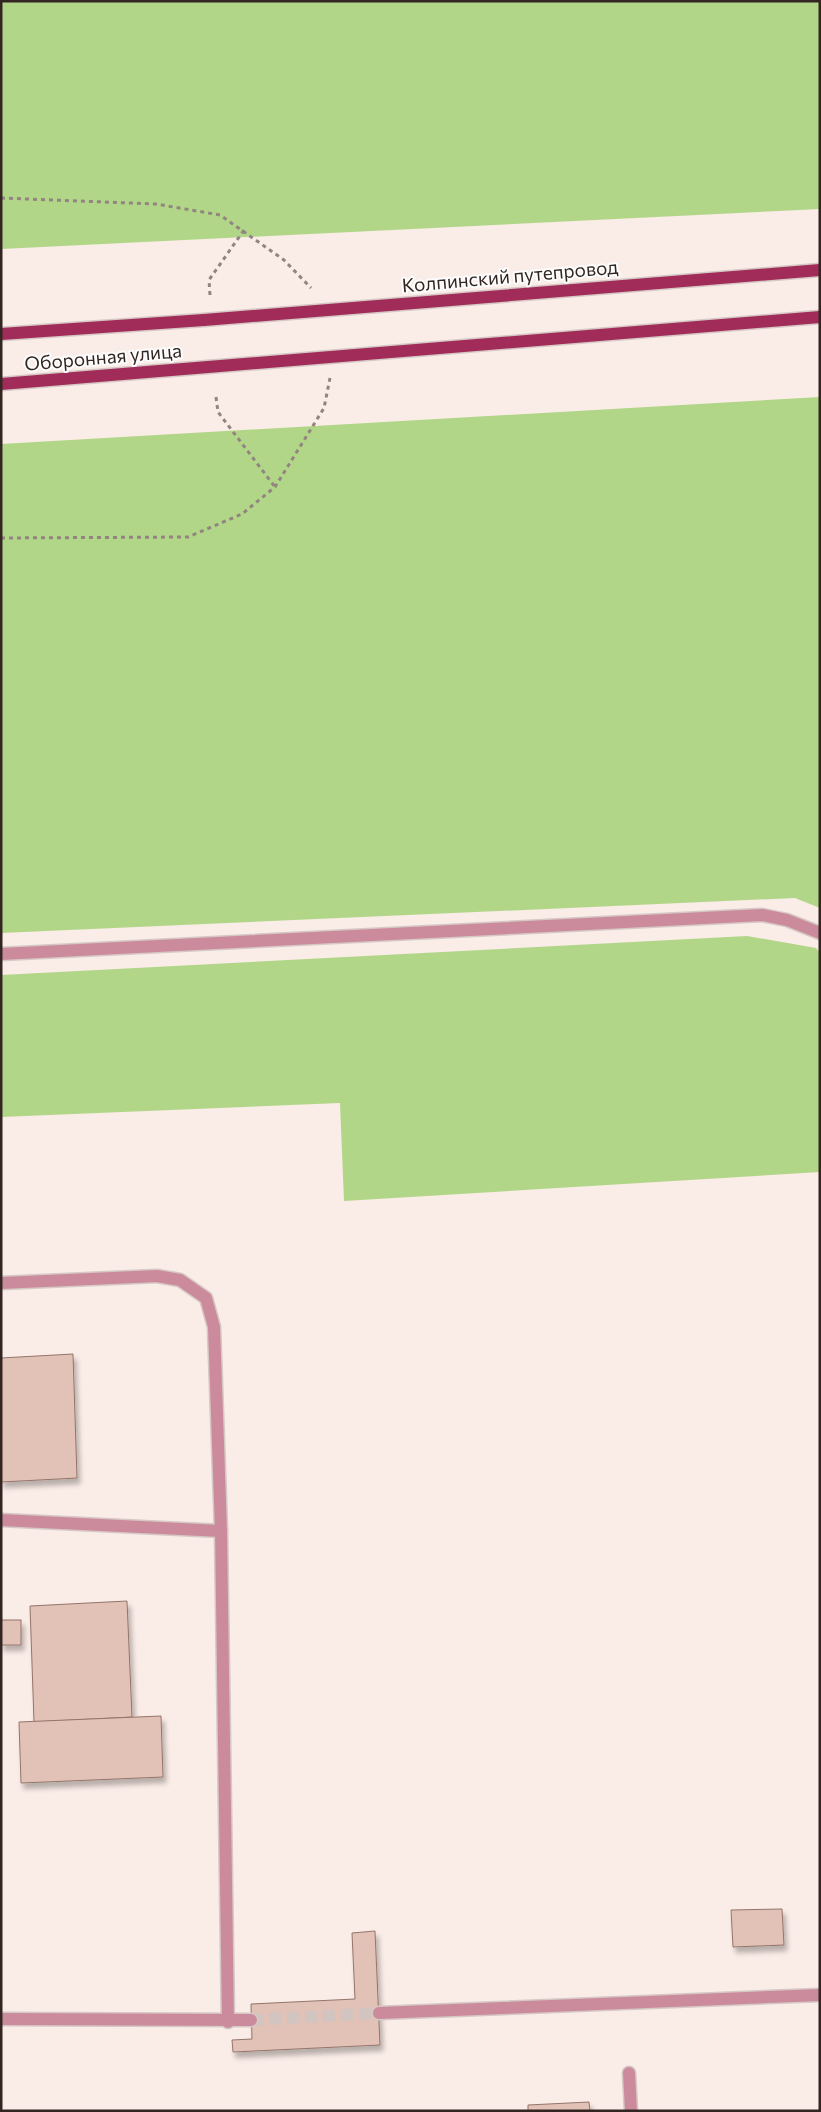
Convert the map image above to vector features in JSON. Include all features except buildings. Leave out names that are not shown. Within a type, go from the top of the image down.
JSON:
[{"type":"main road","name":"Колпинский путепровод","points":[[204,320],[820,270]]},
{"type":"main road","name":"Оборонная улица","points":[[1,384],[820,317]]},
{"type":"main road","name":"Оборонная улица","points":[[1,334],[204,320]]},
{"type":"street","points":[[1,954],[762,915],[787,920],[820,933]]},
{"type":"street","points":[[1,1284],[157,1276],[180,1280],[206,1298],[214,1327],[221,1531],[228,2022]]},
{"type":"street","points":[[1,1520],[221,1531]]},
{"type":"street","points":[[379,2012],[820,1995]]},
{"type":"street","points":[[1,2020],[228,2022],[251,2020]]},
{"type":"street","points":[[629,2073],[631,2111]]},
{"type":"path","points":[[1,198],[156,204],[220,215],[244,230],[284,260],[313,291]]},
{"type":"path","points":[[210,295],[209,280],[244,230]]},
{"type":"path","points":[[1,538],[188,538],[242,514],[275,487],[324,408],[331,372]]},
{"type":"path","points":[[216,397],[218,412],[275,487]]},
{"type":"green space","points":[[1,1],[820,1],[820,209],[1,249]]},
{"type":"green space","points":[[820,397],[820,908],[795,898],[1,933],[1,444]]},
{"type":"green space","points":[[747,936],[816,948],[820,953],[820,1172],[344,1201],[340,1103],[1,1117],[1,975]]},
{"type":"tunnel","points":[[251,2020],[379,2013]]}]
